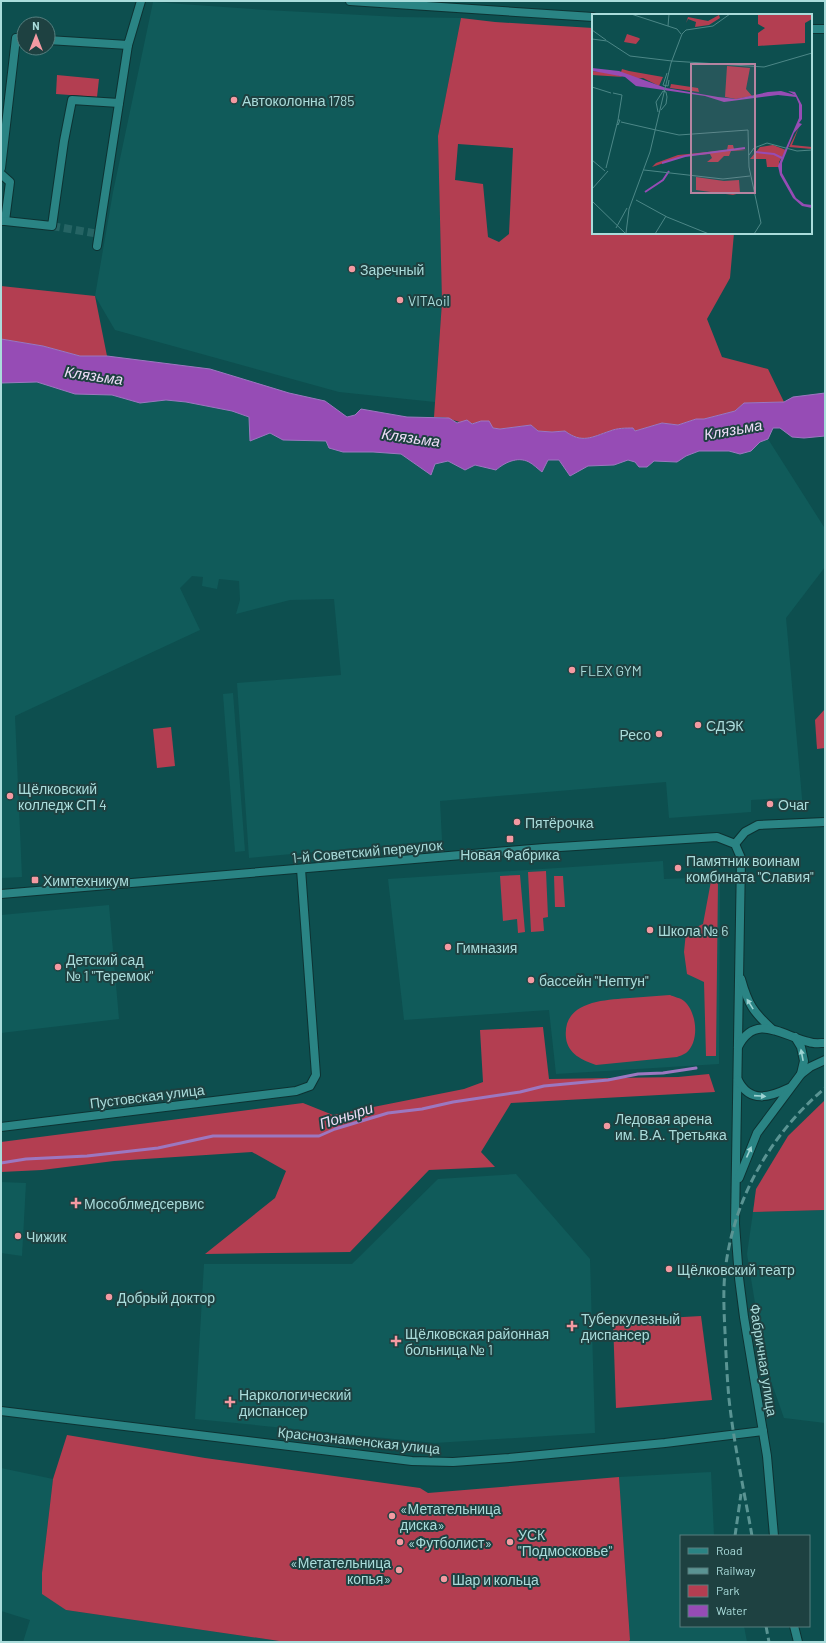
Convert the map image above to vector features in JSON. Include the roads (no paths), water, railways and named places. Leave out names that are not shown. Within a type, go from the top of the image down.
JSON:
[{"type":"street","points":[[97,246],[128,45],[141,1]]},
{"type":"street","points":[[350,1],[592,17]]},
{"type":"street","points":[[812,29],[825,30]]},
{"type":"street","points":[[1,168],[16,38]]},
{"type":"street","points":[[56,40],[128,45]]},
{"type":"street","points":[[1,174],[10,182],[3,221],[52,226],[64,141],[72,100],[119,103]]},
{"type":"street","points":[[735,844],[745,832],[758,825],[825,822]]},
{"type":"street","name":"1-й Советский переулок","points":[[1,894],[544,848],[717,837],[735,844]]},
{"type":"street","name":"Фабричная улица","points":[[735,844],[741,858],[735,1224],[739,1278],[747,1339],[767,1456],[774,1535]]},
{"type":"street","name":"Пустовская улица","points":[[1,1127],[296,1091],[310,1086],[316,1075],[301,869]]},
{"type":"street","name":"Фабричная улица","points":[[738,971],[747,1000],[760,1019],[773,1030]]},
{"type":"street","name":"Фабричная улица","points":[[737,1049],[742,1038],[751,1031],[760,1028],[773,1030],[810,1043],[825,1043]]},
{"type":"street","points":[[795,1037],[801,1047],[804,1061],[801,1074]]},
{"type":"street","points":[[801,1074],[825,1060]]},
{"type":"street","name":"Фабричная улица","points":[[736,1188],[741,1169],[757,1133],[801,1074]]},
{"type":"street","points":[[737,1078],[742,1090],[752,1095],[763,1097],[776,1094],[790,1088]]},
{"type":"street","name":"Краснознаменская улица","points":[[1,1412],[412,1461],[453,1462],[651,1445],[763,1431]]},
{"type":"street","points":[[794,1627],[798,1642]]},
{"type":"water","name":"Клязьма","points":[[1,339],[43,346],[80,356],[107,356],[210,369],[289,393],[325,401],[347,417],[355,415],[361,409],[407,417],[449,418],[457,423],[467,420],[472,424],[481,421],[489,421],[493,428],[500,429],[531,425],[538,431],[565,431],[571,435],[582,438],[592,437],[619,429],[633,428],[635,431],[662,423],[678,425],[696,419],[704,419],[735,411],[744,403],[784,402],[793,397],[825,393],[825,436],[804,438],[792,437],[780,428],[773,428],[768,439],[760,442],[751,451],[740,454],[729,451],[699,451],[686,456],[677,462],[654,461],[647,467],[639,467],[635,462],[628,460],[614,465],[588,466],[570,476],[559,460],[548,460],[542,472],[534,465],[524,460],[511,461],[496,470],[475,465],[465,470],[448,461],[435,464],[431,475],[401,454],[343,452],[329,448],[326,441],[283,440],[270,433],[250,441],[249,417],[232,411],[186,402],[166,400],[140,403],[112,395],[75,394],[37,382],[1,383]]},
{"type":"waterway","name":"Поныри","points":[[1,1163],[26,1159],[87,1156],[158,1148],[213,1136],[319,1136],[335,1129],[388,1113],[422,1109],[453,1102],[520,1092],[544,1086],[608,1080],[638,1074],[663,1073],[696,1068]]},
{"type":"tunnel","points":[[52,226],[99,234]]},
{"type":"railway","points":[[752,1535],[736,1450],[728,1391],[724,1294],[725,1272],[729,1245],[736,1219],[757,1170],[787,1126],[805,1106],[825,1088]]},
{"type":"railway","points":[[735,1535],[741,1494]]},
{"type":"railway","points":[[766,1627],[769,1642]]},
{"type":"place","name":"Автоколонна 1785","points":[[234,100]]},
{"type":"place","name":"Заречный","points":[[352,269]]},
{"type":"place","name":"VITAoil","points":[[400,300]]},
{"type":"place","name":"FLEX GYM","points":[[572,670]]},
{"type":"place","name":"СДЭК","points":[[698,725]]},
{"type":"place","name":"Ресо","points":[[659,734]]},
{"type":"place","name":"Щёлковский колледж СП 4","points":[[10,796]]},
{"type":"place","name":"Очаг","points":[[770,804]]},
{"type":"place","name":"Пятёрочка","points":[[517,822]]},
{"type":"place","name":"Новая Фабрика","points":[[510,839]]},
{"type":"place","name":"Памятник воинам комбината \"Славия\"","points":[[678,868]]},
{"type":"place","name":"Химтехникум","points":[[35,880]]},
{"type":"place","name":"Школа № 6","points":[[650,930]]},
{"type":"place","name":"Гимназия","points":[[448,947]]},
{"type":"place","name":"Детский сад № 1 \"Теремок\"","points":[[58,967]]},
{"type":"place","name":"бассейн \"Нептун\"","points":[[531,980]]},
{"type":"place","name":"Ледовая арена им. В.А. Третьяка","points":[[607,1126]]},
{"type":"place","name":"Мособлмедсервис","points":[[76,1203]]},
{"type":"place","name":"Чижик","points":[[18,1236]]},
{"type":"place","name":"Щёлковский театр","points":[[669,1269]]},
{"type":"place","name":"Добрый доктор","points":[[109,1297]]},
{"type":"place","name":"Туберкулезный диспансер","points":[[572,1326]]},
{"type":"place","name":"Щёлковская районная больница № 1","points":[[396,1341]]},
{"type":"place","name":"Наркологический диспансер","points":[[230,1402]]},
{"type":"place","name":"«Метательница диска»","points":[[392,1516]]},
{"type":"place","name":"«Футболист»","points":[[400,1542]]},
{"type":"place","name":"УСК \"Подмосковье\"","points":[[510,1542]]},
{"type":"place","name":"«Метательница копья»","points":[[399,1570]]},
{"type":"place","name":"Шар и кольца","points":[[444,1579]]}]
